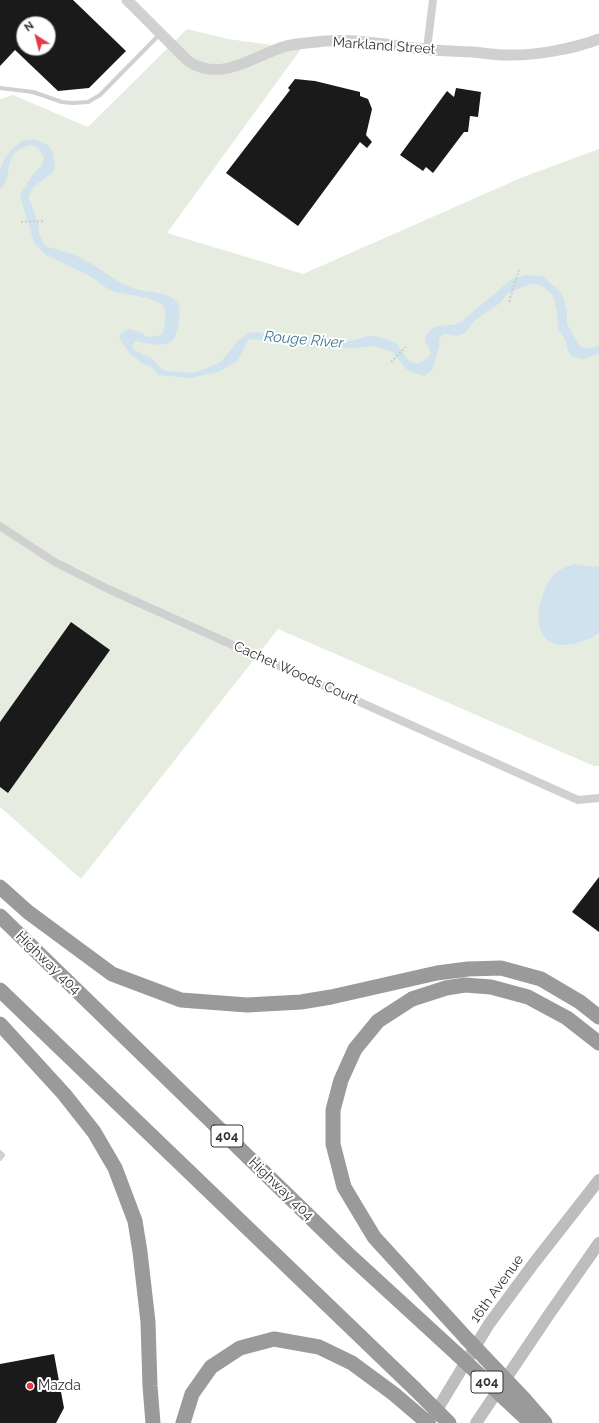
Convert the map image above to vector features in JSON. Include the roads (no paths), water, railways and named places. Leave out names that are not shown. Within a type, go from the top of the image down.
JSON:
[{"type":"highway","points":[[0,888],[28,912],[112,974],[181,1000],[247,1005],[301,1002],[331,997],[437,973],[468,969],[501,968],[542,979],[580,1002],[599,1016]]},
{"type":"highway","name":"Highway 404","points":[[0,916],[348,1254],[457,1354],[521,1405],[531,1423]]},
{"type":"highway","points":[[545,1423],[521,1405],[467,1339],[374,1237],[344,1187],[333,1144],[332,1110],[341,1080],[355,1049],[378,1022],[412,999],[446,988],[465,985],[491,987],[528,997],[566,1018],[599,1043]]},
{"type":"highway","points":[[0,990],[449,1423]]},
{"type":"highway","points":[[0,1024],[64,1094],[94,1132],[115,1168],[135,1221],[140,1252],[148,1322],[152,1423]]},
{"type":"highway","points":[[183,1423],[192,1394],[211,1367],[240,1348],[274,1339],[320,1347],[352,1363],[428,1423]]},
{"type":"main road","name":"16th Avenue","points":[[428,1423],[489,1324],[534,1263],[599,1180]]},
{"type":"main road","points":[[476,1423],[599,1243]]},
{"type":"street","name":"Markland Street","points":[[127,0],[188,61],[193,65],[207,69],[233,67],[283,47],[340,40],[427,49],[508,55],[547,52],[599,39]]},
{"type":"street","points":[[427,49],[433,0]]},
{"type":"street","name":"Cachet Woods Court","points":[[0,526],[53,561],[108,589],[578,800],[599,798]]},
{"type":"lane","points":[[0,88],[32,92],[62,102],[88,102],[100,95],[161,34]]},
{"type":"lane","points":[[0,1152],[3,1155],[0,1159]]},
{"type":"water","points":[[35,139],[48,145],[53,152],[55,166],[52,173],[33,187],[28,198],[39,226],[38,232],[45,246],[80,258],[129,287],[159,293],[175,300],[179,307],[180,315],[176,334],[172,341],[162,345],[157,345],[135,341],[132,345],[134,350],[151,358],[162,369],[167,371],[195,373],[221,362],[238,341],[249,333],[258,332],[271,336],[319,342],[347,342],[368,336],[381,337],[396,343],[409,361],[418,364],[428,358],[431,353],[425,341],[426,335],[432,329],[438,326],[453,325],[461,322],[512,279],[525,275],[542,276],[558,289],[563,297],[567,314],[567,324],[580,347],[592,348],[599,345],[599,354],[583,359],[573,357],[568,351],[566,341],[558,328],[557,311],[553,295],[538,284],[530,284],[508,293],[500,303],[474,321],[465,333],[457,336],[442,335],[439,339],[439,346],[433,369],[424,376],[411,372],[405,368],[393,352],[374,346],[353,348],[317,348],[254,339],[248,340],[238,360],[221,371],[191,378],[158,375],[150,366],[145,365],[129,353],[119,338],[121,333],[128,329],[140,332],[147,337],[158,336],[163,333],[166,313],[162,304],[148,298],[111,291],[90,276],[46,255],[34,243],[20,195],[34,173],[42,165],[44,157],[35,146],[27,146],[19,150],[14,155],[11,160],[7,179],[0,189],[0,169],[4,160],[12,149],[24,140]]},
{"type":"water","points":[[574,564],[593,567],[599,565],[599,633],[578,643],[558,645],[548,640],[542,632],[539,622],[541,599],[545,588],[557,572]]},
{"type":"place","name":"Mazda","points":[[30,1386]]},
{"type":"water label","name":"Rouge River","points":[[304,340]]}]
